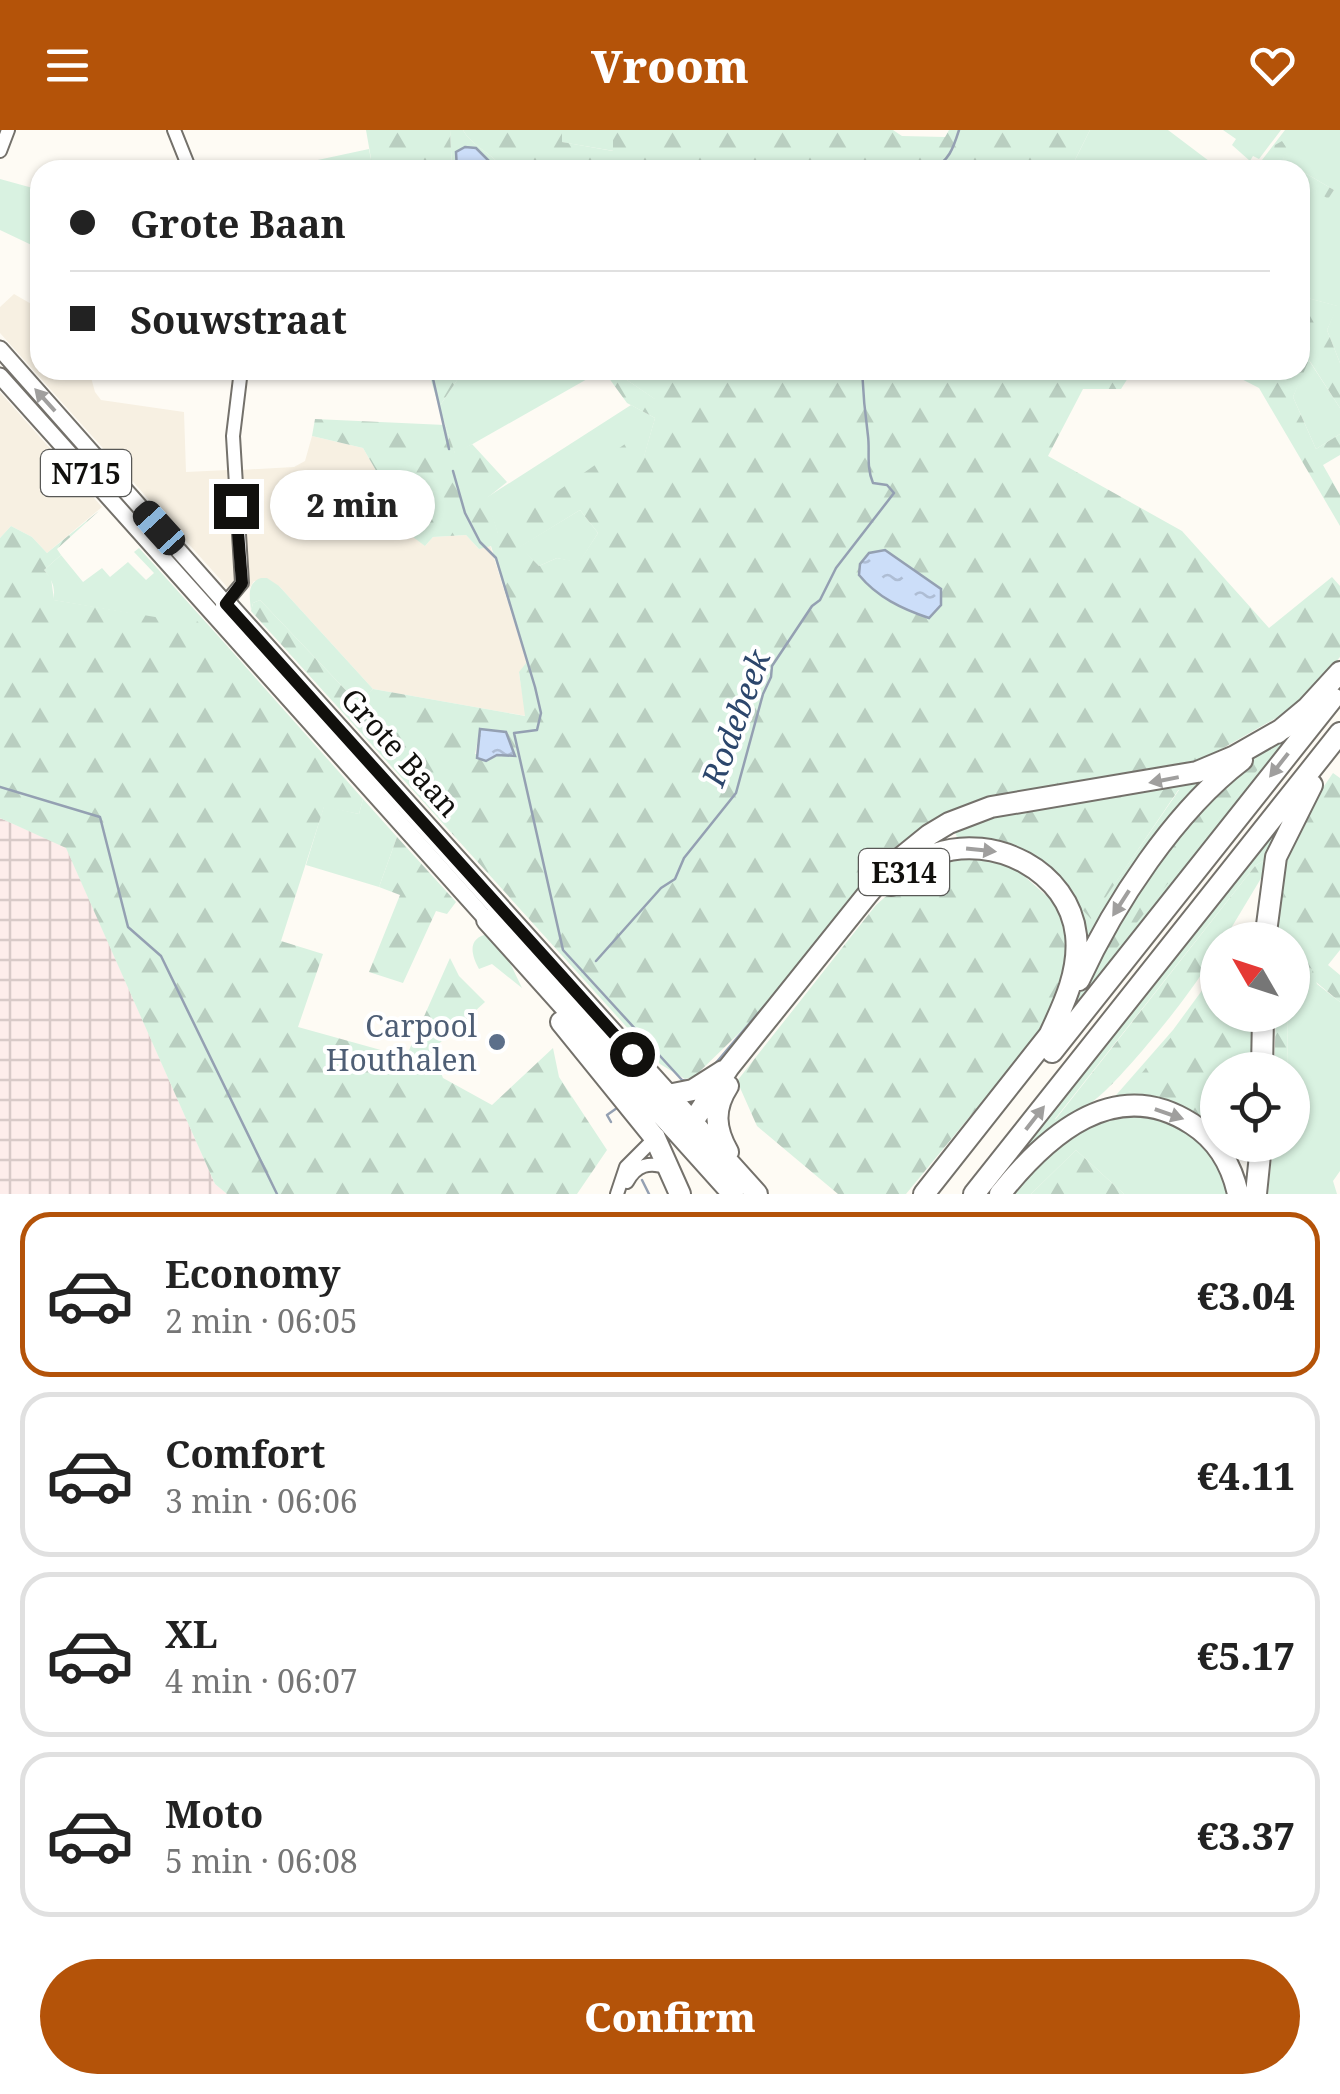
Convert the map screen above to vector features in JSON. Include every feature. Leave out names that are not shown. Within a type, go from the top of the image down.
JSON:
[{"type":"highway","name":"Grote Baan","points":[[220,610],[757,1194]]},
{"type":"highway","name":"E314","points":[[924,1194],[1062,1019],[1104,930],[1148,863],[1202,797],[1234,766],[1284,728],[1340,672]]},
{"type":"highway","points":[[939,1194],[1340,689]]},
{"type":"highway","name":"E314","points":[[692,1121],[729,1068],[892,865],[929,835],[991,807],[1197,772],[1284,728]]},
{"type":"highway","points":[[1267,922],[1276,857],[1294,817],[1324,769],[1336,738]]},
{"type":"highway","points":[[974,1194],[1336,738]]},
{"type":"highway","name":"E314","points":[[732,1166],[717,1122],[724,1092],[874,901],[910,868],[934,854],[969,848],[1004,853],[1037,870],[1064,899],[1076,932],[1075,968],[1048,1038]]},
{"type":"highway","name":"Grote Baan","points":[[487,920],[662,1131],[693,1149],[732,1194]]},
{"type":"highway","name":"E314","points":[[670,1097],[693,1090],[729,1068]]},
{"type":"highway","points":[[1000,1194],[1046,1143],[1070,1125],[1094,1113],[1130,1105],[1163,1110],[1200,1128],[1222,1154],[1238,1194]]},
{"type":"highway","points":[[692,1121],[693,1149]]},
{"type":"highway","points":[[662,1131],[680,1194]]},
{"type":"highway","points":[[1256,1194],[1259,1162]]},
{"type":"main road","name":"Grote Baan","points":[[0,349],[487,920]]},
{"type":"main road","name":"Grote Baan","points":[[0,376],[220,610]]},
{"type":"street","points":[[0,150],[8,130]]},
{"type":"street","points":[[174,130],[186,160]]},
{"type":"street","points":[[220,610],[242,583],[233,474],[240,380]]},
{"type":"street","points":[[620,1194],[626,1167],[674,1114],[670,1097]]},
{"type":"street","points":[[620,1194],[639,1167],[652,1164],[670,1169]]},
{"type":"shaded area","points":[[14,294],[30,303],[30,367],[0,333],[0,307]]},
{"type":"shaded area","points":[[42,380],[92,380],[101,400],[184,412],[186,472],[228,470],[237,576],[228,588]]},
{"type":"shaded area","points":[[0,392],[102,507],[47,553],[32,537],[11,526],[0,538]]},
{"type":"shaded area","points":[[312,436],[363,448],[382,481],[345,513],[359,530],[395,502],[421,521],[425,546],[433,537],[466,535],[479,549],[490,545],[527,663],[519,673],[526,716],[373,689],[279,586],[254,581],[249,589],[240,470],[294,467],[305,461]]},
{"type":"shaded area","points":[[0,818],[66,847],[215,1184],[227,1194],[0,1194]]},
{"type":"green space","points":[[366,130],[450,130],[452,160],[371,160]]},
{"type":"green space","points":[[450,130],[463,130],[495,160],[487,160],[472,147],[456,152],[456,160],[452,160]]},
{"type":"green space","points":[[463,130],[562,130],[562,142],[613,151],[613,130],[893,130],[902,136],[945,137],[949,130],[1090,130],[1075,160],[495,160]]},
{"type":"green space","points":[[562,130],[613,130],[614,151],[561,142]]},
{"type":"green space","points":[[1090,130],[1168,130],[1208,160],[1075,160]]},
{"type":"green space","points":[[1223,130],[1281,130],[1259,159],[1253,156],[1249,160],[1232,145],[1236,139]]},
{"type":"green space","points":[[1285,130],[1340,130],[1340,363],[1327,330],[1337,306],[1310,299],[1310,186],[1328,198],[1334,190],[1310,176],[1310,160],[1283,160],[1284,152],[1276,160],[1262,160]]},
{"type":"green space","points":[[1282,141],[1287,148],[1283,160],[1270,160],[1275,145]]},
{"type":"green space","points":[[369,149],[371,160],[318,160]]},
{"type":"green space","points":[[1310,176],[1334,190],[1328,199],[1310,186]]},
{"type":"green space","points":[[0,179],[30,187],[30,244],[0,230]]},
{"type":"green space","points":[[1310,299],[1338,306],[1327,330],[1340,363],[1340,408],[1310,362]]},
{"type":"green space","points":[[1310,362],[1340,408],[1340,434],[1316,449],[1293,397],[1300,380],[1310,380]]},
{"type":"green space","points":[[431,380],[457,380],[439,407]]},
{"type":"green space","points":[[457,380],[585,380],[455,454],[439,407]]},
{"type":"green space","points":[[610,380],[627,380],[655,399],[656,380],[1127,380],[1121,389],[1083,389],[1048,456],[1182,531],[1269,628],[1332,577],[1340,586],[1340,657],[1299,705],[1204,759],[1041,787],[968,806],[911,838],[849,900],[770,1003],[694,1077],[685,1079],[660,1064],[251,611],[253,603],[260,600],[358,703],[373,689],[525,716],[519,672],[527,662],[491,546],[479,549],[466,535],[433,537],[425,546],[409,534],[420,521],[396,502],[359,530],[345,513],[382,481],[363,448],[312,436],[315,419],[445,425],[455,453],[472,444],[507,482],[487,498],[498,533],[625,444],[644,456],[655,418],[627,403]],"holes":[[[580,510],[598,533],[579,562],[557,558],[539,566],[520,547]],[[480,730],[506,732],[514,756],[475,754]]]},
{"type":"green space","points":[[627,380],[656,380],[656,400]]},
{"type":"green space","points":[[1243,380],[1300,380],[1293,397],[1316,449],[1340,434],[1340,455],[1323,465],[1340,495],[1340,526],[1259,388]]},
{"type":"green space","points":[[631,405],[655,418],[644,457],[625,445],[498,534],[486,498]]},
{"type":"green space","points":[[100,510],[57,549],[61,555],[44,570],[51,578],[54,600],[173,620],[164,606],[177,598],[224,652],[229,648],[363,799],[359,814],[324,807],[281,941],[323,954],[298,1027],[406,1057],[450,958],[459,976],[485,1002],[432,1050],[443,1078],[492,1105],[553,1048],[559,1077],[607,1150],[577,1194],[227,1194],[215,1184],[66,848],[0,818],[0,538],[11,526],[32,537],[47,553]]},
{"type":"green space","points":[[580,510],[598,533],[579,563],[557,558],[539,566],[519,547]]},
{"type":"green space","points":[[139,548],[229,648],[224,653],[174,621],[53,600],[53,584],[44,570],[61,555],[83,582],[102,568],[110,577],[128,562],[146,580],[154,573],[134,552]]},
{"type":"green space","points":[[261,578],[279,586],[373,689],[359,704],[260,600],[253,603],[251,611],[251,587]]},
{"type":"green space","points":[[1306,719],[1071,1012],[1094,962],[1101,967],[1262,764],[1253,756]]},
{"type":"green space","points":[[1253,757],[1263,763],[1101,968],[1094,962],[1146,879],[1185,828]]},
{"type":"green space","points":[[1212,773],[1086,947],[1056,881],[1091,918],[1179,790],[1141,789]]},
{"type":"green space","points":[[1333,773],[1340,778],[1340,950],[1328,965],[1340,975],[1340,1002],[1310,977],[1310,922],[1279,922],[1284,868],[1308,812]]},
{"type":"green space","points":[[1141,789],[1179,789],[1091,919],[1056,881],[958,842],[955,830],[1010,811]]},
{"type":"green space","points":[[363,799],[397,837],[379,887],[306,865],[324,806],[359,814]]},
{"type":"green space","points":[[1290,813],[1269,865],[1263,861],[1255,866],[1211,922],[1204,922]]},
{"type":"green space","points":[[397,837],[456,902],[447,914],[436,911],[403,983],[369,972],[400,895],[379,887]]},
{"type":"green space","points":[[973,856],[1013,866],[1062,915],[1071,957],[1055,1013],[906,1194],[838,1194],[757,1126],[737,1081],[876,905],[908,877],[942,859]]},
{"type":"green space","points":[[1263,861],[1269,865],[1235,922],[1211,922]]},
{"type":"green space","points":[[1200,927],[1200,936],[1055,1119],[1061,1125],[995,1194],[988,1194]]},
{"type":"green space","points":[[489,934],[498,938],[522,988],[492,964],[479,969],[474,942]]},
{"type":"green space","points":[[1200,936],[1200,976],[1170,1017],[1105,1091],[1061,1125],[1055,1120]]},
{"type":"green space","points":[[1310,968],[1317,984],[1340,1002],[1340,1171],[1333,1181],[1337,1194],[1268,1194],[1271,1162],[1310,1162],[1310,1052],[1287,1052],[1288,1032],[1310,1032]]},
{"type":"green space","points":[[1200,993],[1200,1004],[1194,1013],[1128,1091],[1171,1100],[1200,1117],[1200,1124],[1110,1102]]},
{"type":"green space","points":[[1200,1002],[1200,1032],[1261,1032],[1260,1052],[1200,1052],[1200,1117],[1171,1100],[1127,1091]]},
{"type":"green space","points":[[1275,1032],[1288,1032],[1287,1052],[1275,1052]]},
{"type":"green space","points":[[1124,1114],[1179,1126],[1200,1142],[1200,1162],[1214,1162],[1231,1194],[1124,1194],[1076,1150],[1031,1194],[1015,1194],[1062,1143]]},
{"type":"green space","points":[[1076,1150],[1124,1194],[1031,1194]]},
{"type":"water","points":[[465,147],[476,148],[488,160],[456,160],[456,152]]},
{"type":"water","points":[[885,550],[941,589],[941,605],[929,618],[891,601],[859,575],[860,564],[869,553]]},
{"type":"water","points":[[480,729],[506,732],[515,756],[497,755],[486,761],[477,758]]},
{"type":"waterway","name":"Rodebeek","points":[[945,160],[959,130]]},
{"type":"waterway","points":[[433,380],[449,449]]},
{"type":"waterway","name":"Rodebeek","points":[[596,961],[661,888],[675,879],[684,858],[736,793],[772,666],[820,600],[836,568],[894,493],[887,485],[873,483],[871,477],[863,380]]},
{"type":"waterway","points":[[453,471],[465,513],[480,542],[496,558],[541,713],[537,730],[514,733],[563,950],[687,1081]]},
{"type":"waterway","points":[[0,787],[100,817],[128,927],[161,956],[277,1194]]},
{"type":"waterway","points":[[715,1064],[766,1004]]},
{"type":"waterway","points":[[611,1122],[607,1115],[617,1108]]},
{"type":"waterway","points":[[642,1180],[649,1194]]},
{"type":"place","name":"Carpool Houthalen","points":[[497,1042]]},
{"type":"route","points":[[236,506],[242,583],[226,604],[632,1054]]}]
